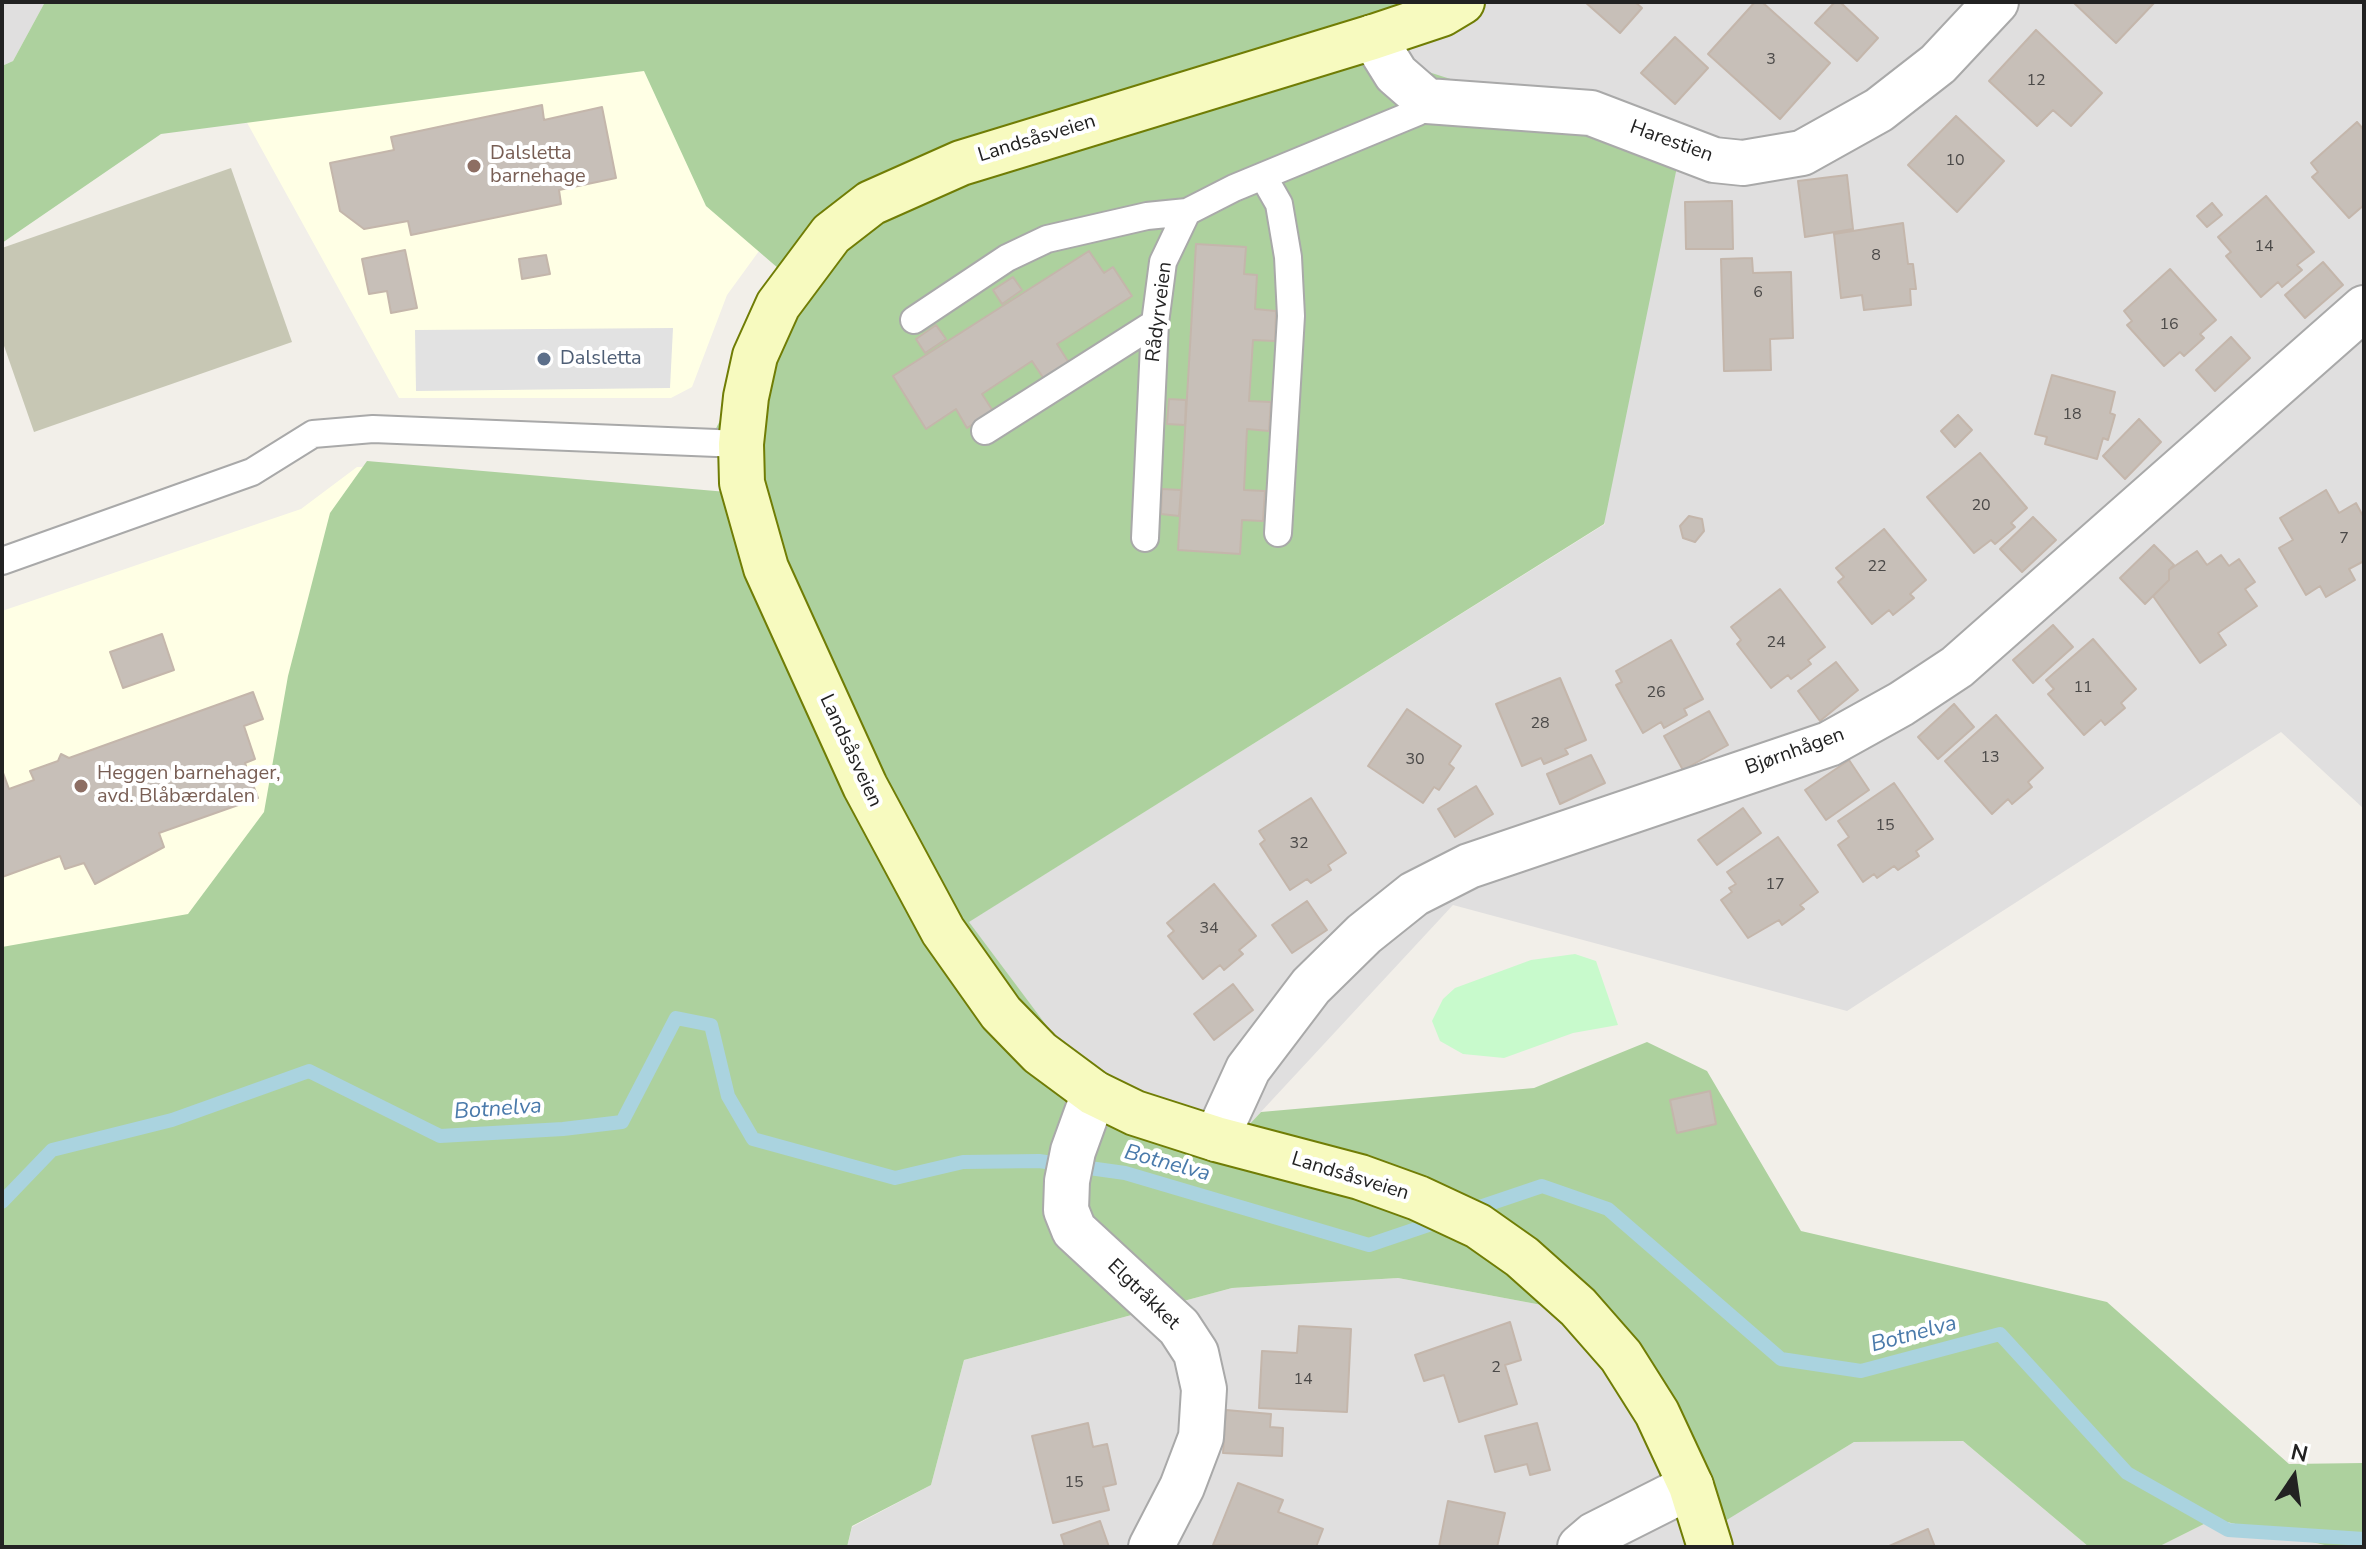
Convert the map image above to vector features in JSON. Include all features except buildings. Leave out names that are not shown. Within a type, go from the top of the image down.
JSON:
[{"type":"street","name":"Landsåsveien","points":[[1462,2],[1442,14],[1373,37],[961,163],[871,203],[831,234],[778,305],[755,356],[741,444],[742,483],[749,519],[766,568],[865,786],[936,918],[975,982],[1001,1013],[1040,1053],[1094,1093],[1135,1113],[1216,1139],[1360,1177],[1418,1198],[1478,1226],[1522,1257],[1578,1307],[1621,1356],[1657,1413],[1691,1486],[1710,1547]]},
{"type":"street","name":"Harestien","points":[[1427,101],[1591,113],[1714,160],[1743,163],[1767,160],[1802,153],[1879,110],[1938,64],[1996,2]]},
{"type":"street","points":[[1373,37],[1396,74],[1427,101]]},
{"type":"street","name":"Bjørnhågen","points":[[1216,1139],[1248,1069],[1311,986],[1364,934],[1414,894],[1469,866],[1829,744],[1901,704],[1957,667],[2364,308]]},
{"type":"street","name":"Elgtråkket","points":[[1094,1093],[1073,1151],[1067,1181],[1066,1210],[1074,1230],[1179,1327],[1196,1353],[1204,1389],[1201,1437],[1182,1487],[1151,1547]]},
{"type":"street","points":[[1580,1547],[1594,1535],[1691,1486]]},
{"type":"lane","points":[[914,320],[1007,258],[1047,239],[1147,216],[1187,212],[1263,176],[1418,112],[1427,101]]},
{"type":"lane","points":[[1263,176],[1279,204],[1288,257],[1291,316],[1278,533]]},
{"type":"lane","name":"Rådyrveien","points":[[1145,538],[1155,323],[1163,262],[1187,212]]},
{"type":"lane","points":[[985,431],[1155,323]]},
{"type":"lane","points":[[2,561],[252,472],[313,434],[373,429],[741,444]]},
{"type":"shaded area","points":[[2,2],[45,2],[13,61],[2,66]]},
{"type":"shaded area","points":[[1407,2],[2364,2],[2364,809],[2281,732],[1847,1011],[1453,905],[1246,1128],[1094,1089],[968,922],[1605,524],[1330,41]]},
{"type":"shaded area","points":[[640,22],[767,240],[727,295],[692,387],[671,398],[399,398],[197,32]]},
{"type":"shaded area","points":[[231,168],[292,342],[34,432],[2,340],[2,248]]},
{"type":"shaded area","name":"Dalsletta","points":[[673,328],[670,388],[416,391],[415,330]]},
{"type":"shaded area","points":[[401,466],[468,904],[2,953],[2,611],[301,509],[357,467]]},
{"type":"shaded area","points":[[1398,1278],[1563,1309],[1712,1528],[1854,1442],[1963,1441],[2089,1547],[847,1547],[852,1527],[931,1485],[964,1360],[1232,1288]]},
{"type":"shaded area","points":[[2214,1519],[2333,1547],[2158,1547]]},
{"type":"green space","points":[[45,2],[1407,2],[1331,41],[1680,152],[1604,524],[969,922],[1094,1089],[1246,1128],[1261,1112],[1534,1088],[1647,1042],[1707,1071],[1801,1231],[2107,1302],[2289,1464],[2364,1463],[2364,1547],[2333,1547],[2214,1519],[2158,1547],[2089,1547],[1963,1441],[1854,1442],[1712,1529],[1563,1309],[1398,1278],[1232,1288],[964,1360],[931,1485],[852,1526],[847,1547],[2,1547],[2,947],[188,914],[264,812],[288,676],[330,513],[367,461],[727,492],[713,434],[793,281],[706,206],[644,71],[161,134],[2,243],[2,66],[13,61]]},
{"type":"green space","points":[[1575,954],[1596,961],[1618,1025],[1573,1033],[1504,1058],[1463,1054],[1440,1041],[1432,1021],[1443,999],[1455,988],[1531,960]]},
{"type":"waterway","name":"Botnelva","points":[[2,1202],[52,1150],[172,1120],[309,1071],[440,1136],[563,1129],[622,1122],[676,1018],[711,1025],[728,1096],[753,1139],[895,1178],[963,1162],[1039,1161],[1125,1173],[1369,1245],[1440,1221]]},
{"type":"waterway","name":"Botnelva","points":[[1468,1211],[1542,1186],[1608,1209],[1781,1359],[1861,1371],[2000,1334],[2127,1473],[2228,1530],[2364,1539]]},
{"type":"place","name":"Dalsletta barnehage","points":[[474,166]]},
{"type":"place","name":"Dalsletta","points":[[544,359]]},
{"type":"place","name":"Heggen barnehager, avd. Blåbærdalen","points":[[81,786]]}]
